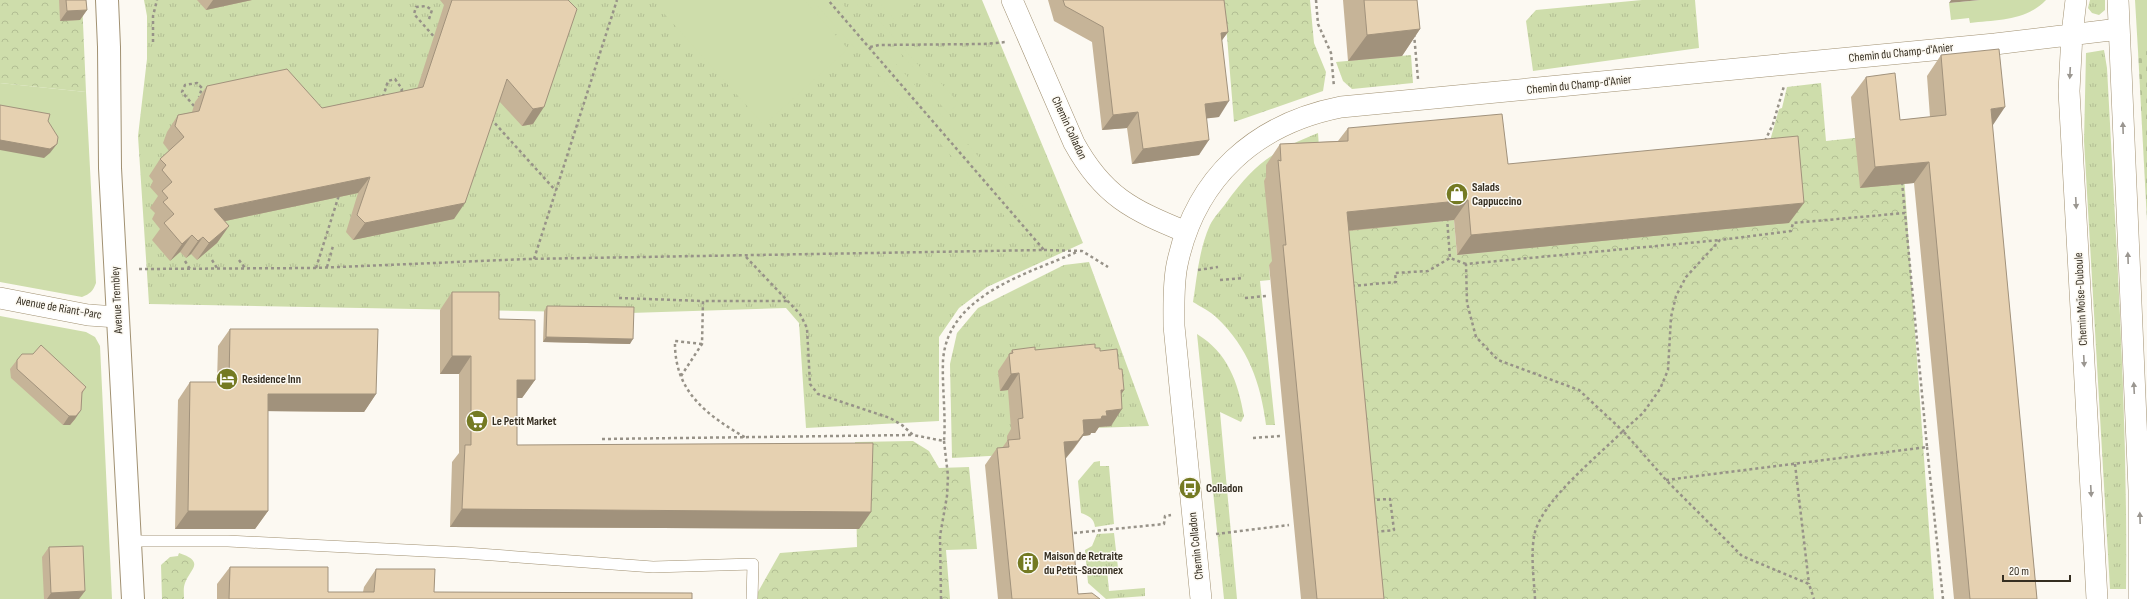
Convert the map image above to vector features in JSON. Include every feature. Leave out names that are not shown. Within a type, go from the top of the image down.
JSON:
[{"type":"street","name":"Avenue Trembley","points":[[106,0],[109,47],[110,168],[133,599]]},
{"type":"street","name":"Chemin Colladon","points":[[1012,0],[1074,143],[1084,161],[1099,181],[1118,200],[1138,212],[1186,232]]},
{"type":"street","name":"Chemin Moïse-Duboule","points":[[2076,0],[2072,34],[2070,91],[2097,599]]},
{"type":"street","points":[[2118,0],[2139,490],[2139,599]]},
{"type":"street","name":"Chemin du Champ-d'Anier","points":[[1174,326],[1175,282],[1186,232],[1199,203],[1210,187],[1235,158],[1267,133],[1306,115],[1341,107],[1973,46],[2119,29]]},
{"type":"street","name":"Avenue de Riant-Parc","points":[[0,298],[88,315],[117,317]]},
{"type":"street","name":"Chemin Colladon","points":[[1174,326],[1201,599]]},
{"type":"lane","points":[[130,541],[228,541],[434,551],[653,567],[753,564],[752,599]]},
{"type":"path","points":[[153,42],[152,16],[157,0]]},
{"type":"path","points":[[534,259],[617,0]]},
{"type":"path","points":[[828,0],[1044,250]]},
{"type":"path","points":[[1316,0],[1318,24],[1331,53],[1335,93]]},
{"type":"path","points":[[428,19],[432,10],[426,6],[416,7],[414,14],[438,42]]},
{"type":"path","points":[[1415,28],[1418,85]]},
{"type":"path","points":[[869,47],[879,45],[984,44],[1006,42]]},
{"type":"path","points":[[381,104],[388,81],[395,80],[402,89],[400,95],[396,96]]},
{"type":"path","points":[[1763,144],[1766,141],[1785,81]]},
{"type":"path","points":[[194,106],[182,92],[185,85],[197,83],[202,88],[199,97]]},
{"type":"path","points":[[489,116],[556,191]]},
{"type":"path","points":[[1766,141],[1771,144]]},
{"type":"path","points":[[1902,174],[1927,447],[1943,599]]},
{"type":"path","points":[[316,268],[341,191]]},
{"type":"path","points":[[1793,224],[1905,213]]},
{"type":"path","points":[[1446,214],[1450,258]]},
{"type":"path","points":[[1450,258],[1466,264],[1720,240],[1791,231],[1793,224],[1792,216]]},
{"type":"path","points":[[1535,599],[1533,551],[1535,532],[1544,514],[1561,492],[1643,413],[1660,389],[1668,370],[1671,317],[1676,296],[1686,277],[1720,240]]},
{"type":"path","points":[[327,267],[333,246]]},
{"type":"path","points":[[139,269],[316,268],[534,259],[746,257],[1044,250],[1082,251],[1108,267]]},
{"type":"path","points":[[941,599],[940,536],[947,496],[948,476],[944,441],[946,413],[943,361],[947,340],[952,328],[971,306],[992,291],[1078,252]]},
{"type":"path","points":[[746,257],[788,301],[806,323],[810,384],[818,394],[890,418],[913,435]]},
{"type":"path","points":[[1350,287],[1396,282],[1395,273],[1428,271],[1450,258]]},
{"type":"path","points":[[185,260],[190,269]]},
{"type":"path","points":[[212,260],[217,269]]},
{"type":"path","points":[[239,260],[245,268]]},
{"type":"path","points":[[1466,264],[1467,303],[1476,337],[1498,360],[1579,390],[1623,432],[1666,480],[1742,556],[1809,584]]},
{"type":"path","points":[[1198,270],[1218,267]]},
{"type":"path","points":[[1220,280],[1243,278]]},
{"type":"path","points":[[1245,298],[1266,296]]},
{"type":"path","points":[[619,298],[703,301],[788,301]]},
{"type":"path","points":[[681,376],[702,344],[703,301]]},
{"type":"path","points":[[702,344],[675,341],[675,354],[681,376],[688,391],[697,403],[712,417],[746,438]]},
{"type":"path","points":[[602,439],[913,435],[944,441]]},
{"type":"path","points":[[1253,438],[1280,436]]},
{"type":"path","points":[[1666,480],[1927,447]]},
{"type":"path","points":[[1795,463],[1809,584],[1814,599]]},
{"type":"path","points":[[1369,493],[1369,501],[1390,499],[1394,530],[1374,532],[1374,540]]},
{"type":"path","points":[[1074,533],[1164,524],[1166,516],[1176,514]]},
{"type":"path","points":[[1218,534],[1289,525]]},
{"type":"green space","points":[[0,0],[82,0],[86,92],[0,83]]},
{"type":"green space","points":[[144,0],[982,0],[1083,243],[987,287],[959,308],[939,337],[939,421],[806,428],[799,323],[786,308],[630,313],[149,304],[138,136],[147,59],[147,16]]},
{"type":"green space","points":[[671,0],[804,0],[848,49],[764,125],[661,10]]},
{"type":"green space","points":[[812,0],[839,0],[1035,220],[1020,233]]},
{"type":"green space","points":[[853,0],[861,0],[934,83],[938,80],[959,103],[948,113],[927,89],[930,86]]},
{"type":"green space","points":[[877,0],[920,0],[896,21]]},
{"type":"green space","points":[[1224,0],[1310,0],[1314,43],[1326,72],[1323,91],[1234,122]]},
{"type":"green space","points":[[1642,0],[1695,0],[1699,48],[1533,71],[1526,21],[1536,10]]},
{"type":"green space","points":[[1980,0],[2046,0],[2029,12],[2011,18],[1970,23],[1969,18],[1951,20],[1949,3]]},
{"type":"green space","points":[[2090,0],[2105,0],[2105,10],[2099,15],[2092,13],[2088,8]]},
{"type":"green space","points":[[2135,0],[2147,0],[2147,51],[2138,51]]},
{"type":"green space","points":[[2104,50],[2107,68],[2121,329],[2125,459],[2126,589],[2110,589],[2084,141],[2086,53]]},
{"type":"green space","points":[[2138,51],[2147,51],[2147,221]]},
{"type":"green space","points":[[1411,55],[1413,83],[1352,89],[1343,81],[1336,62]]},
{"type":"green space","points":[[0,83],[86,92],[96,283],[91,292],[82,297],[0,282]]},
{"type":"green space","points":[[1821,83],[1826,141],[1901,133],[1934,599],[1358,599],[1342,231],[1454,220],[1457,255],[1527,248],[1766,155],[1779,109],[1782,108],[1787,87]]},
{"type":"green space","points":[[1318,133],[1320,162],[1266,165],[1267,181],[1327,245],[1269,265],[1270,280],[1260,281],[1275,425],[1266,425],[1261,395],[1245,354],[1228,329],[1217,318],[1193,302],[1199,263],[1206,234],[1212,222],[1246,178],[1256,168],[1277,153]]},
{"type":"green space","points":[[1089,262],[1149,426],[1095,428],[1095,433],[1090,433],[1090,435],[1012,440],[1008,455],[952,458],[950,364],[957,333],[978,308],[1064,265]]},
{"type":"green space","points":[[0,316],[86,332],[95,337],[100,346],[112,599],[0,599]]},
{"type":"green space","points":[[1197,334],[1217,350],[1230,369],[1242,403],[1244,416],[1241,422],[1220,412],[1237,599],[1224,599]]},
{"type":"green space","points":[[913,441],[929,451],[939,468],[969,467],[977,549],[946,550],[950,599],[754,599],[780,553],[857,547],[855,442]]},
{"type":"green space","points":[[1100,461],[1100,466],[1109,466],[1114,524],[1095,527],[1094,521],[1091,518],[1081,513],[1078,481],[1094,462]]},
{"type":"green space","points":[[1114,533],[1118,568],[1107,569],[1109,591],[1145,588],[1145,596],[1106,599],[1088,583],[1085,550],[1092,546],[1097,534]]},
{"type":"green space","points":[[179,553],[187,556],[194,563],[194,566],[184,585],[184,599],[162,599],[161,565],[170,557],[178,556]]},
{"type":"building","points":[[66,0],[86,0],[87,10],[67,11]]},
{"type":"building","points":[[452,0],[568,0],[577,9],[544,107],[533,109],[507,79],[465,203],[365,223],[357,215],[370,177],[214,209],[229,226],[209,243],[203,237],[198,241],[192,235],[182,244],[164,223],[174,214],[163,202],[168,198],[162,191],[172,182],[162,170],[166,165],[160,159],[184,137],[175,126],[178,115],[199,111],[207,86],[287,69],[322,108],[423,87]]},
{"type":"building","points":[[1063,0],[1224,0],[1228,32],[1221,33],[1229,101],[1205,104],[1209,140],[1143,149],[1138,112],[1113,115],[1103,27],[1065,6]]},
{"type":"building","points":[[1364,0],[1417,0],[1420,29],[1367,35]]},
{"type":"building","points":[[1999,49],[2005,107],[1991,109],[2037,599],[1970,599],[1929,162],[1875,167],[1866,77],[1895,73],[1900,120],[1946,115],[1941,55]]},
{"type":"building","points":[[0,105],[50,114],[48,121],[58,137],[57,144],[50,149],[0,140]]},
{"type":"building","points":[[1502,114],[1508,164],[1798,136],[1804,203],[1471,235],[1468,200],[1347,212],[1384,599],[1317,599],[1283,245],[1286,245],[1278,160],[1281,161],[1280,144],[1348,141],[1348,128]]},
{"type":"building","points":[[452,292],[499,292],[499,319],[535,320],[535,380],[517,380],[517,445],[873,443],[871,512],[462,509],[465,445],[471,445],[471,356],[452,356]]},
{"type":"building","points":[[547,306],[634,307],[633,339],[546,337]]},
{"type":"building","points":[[230,329],[378,329],[376,394],[268,394],[268,511],[188,511],[190,382],[229,382]]},
{"type":"building","points":[[1095,344],[1095,348],[1100,348],[1100,351],[1117,349],[1119,369],[1122,369],[1124,390],[1121,390],[1122,409],[1106,411],[1107,416],[1102,416],[1101,419],[1083,420],[1084,433],[1078,441],[1064,442],[1078,594],[1092,593],[1100,599],[1012,599],[997,448],[1009,447],[1008,440],[1020,439],[1018,419],[1023,418],[1019,373],[1011,374],[1009,354],[1013,353],[1012,350],[1035,347],[1035,350]]},
{"type":"building","points":[[41,345],[86,387],[82,392],[81,410],[76,416],[69,416],[17,369],[17,360],[22,354],[33,354]]},
{"type":"building","points":[[83,546],[85,591],[51,593],[49,547]]},
{"type":"building","points":[[230,567],[328,567],[328,592],[374,592],[376,569],[435,569],[434,592],[692,593],[692,599],[229,599]]},
{"type":"place","name":"Salads Cappuccino","points":[[1457,194]]},
{"type":"place","name":"Residence Inn","points":[[227,379]]},
{"type":"place","name":"Le Petit Market","points":[[477,421]]},
{"type":"place","name":"Colladon","points":[[1190,488]]},
{"type":"place","name":"Maison de Retraite du Petit-Saconnex","points":[[1028,563]]}]
